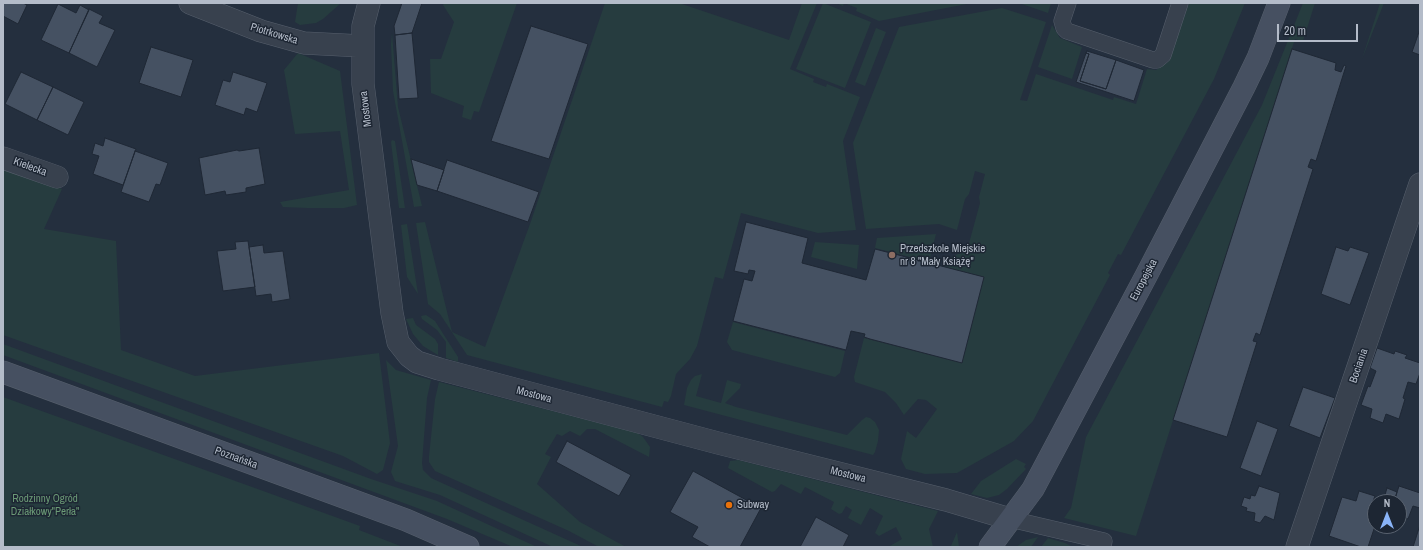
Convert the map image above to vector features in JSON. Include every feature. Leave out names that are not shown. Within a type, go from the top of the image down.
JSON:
[{"type":"street","name":"Piotrkowska","points":[[190,3],[261,31],[304,43],[362,46]]},
{"type":"street","name":"Mostowa","points":[[369,3],[363,26],[363,84],[392,313],[398,342],[409,356],[417,362],[439,369],[718,443],[946,500],[1010,519]]},
{"type":"street","name":"Europejska","points":[[990,547],[1032,489],[1229,119],[1258,58],[1279,3]]},
{"type":"street","name":"Kielecka","points":[[3,158],[57,177]]},
{"type":"street","name":"Bociania","points":[[1297,547],[1420,184]]},
{"type":"street","name":"Poznańska","points":[[3,372],[406,520],[468,547]]},
{"type":"lane","points":[[1068,3],[1062,21],[1064,28],[1067,31],[1155,60],[1163,55],[1180,3]]},
{"type":"lane","points":[[1010,519],[1104,541],[1103,547]]},
{"type":"green space","points":[[298,3],[341,3],[323,19],[316,23],[300,25],[295,22]]},
{"type":"green space","points":[[444,3],[517,3],[479,112],[474,111],[471,120],[462,117],[464,106],[431,93],[430,59],[441,59],[454,22],[443,5]]},
{"type":"green space","points":[[605,3],[679,3],[789,40],[802,3],[817,3],[790,69],[814,79],[813,82],[826,87],[827,84],[860,97],[843,141],[856,230],[818,233],[741,213],[723,279],[715,277],[697,346],[690,359],[676,374],[671,396],[668,402],[664,401],[662,407],[467,355],[440,314],[428,304],[416,223],[425,222],[452,332],[485,347],[530,224]]},
{"type":"green space","points":[[823,3],[871,22],[845,88],[796,69]]},
{"type":"green space","points":[[836,3],[844,3],[843,6]]},
{"type":"green space","points":[[844,3],[972,3],[879,21],[856,11],[857,8]]},
{"type":"green space","points":[[1019,3],[1051,3],[1048,13]]},
{"type":"green space","points":[[1189,3],[1245,3],[1214,79],[1121,255],[1118,254],[1108,273],[1110,275],[1033,421],[1014,441],[957,473],[925,474],[906,469],[901,459],[907,431],[916,438],[937,409],[926,400],[918,399],[904,415],[896,403],[885,392],[855,382],[854,377],[864,338],[962,363],[984,277],[942,266],[946,260],[964,251],[968,247],[980,203],[979,197],[985,174],[975,171],[969,194],[965,199],[957,230],[939,224],[866,229],[853,143],[899,27],[1002,8],[1046,22],[1020,100],[1027,101],[1036,74],[1113,100],[1114,97],[1136,104],[1147,69],[1156,70],[1169,61]]},
{"type":"green space","points":[[1303,3],[1315,3],[1303,41],[1295,39],[1136,536],[1064,518],[1071,508],[1086,437],[1262,105]]},
{"type":"green space","points":[[1380,3],[1384,3],[1362,59]]},
{"type":"green space","points":[[1052,25],[1060,38],[1082,47],[1072,79],[1038,67]]},
{"type":"green space","points":[[876,28],[886,32],[865,86],[855,82]]},
{"type":"green space","points":[[392,33],[398,107],[422,206],[414,207],[393,91]]},
{"type":"green space","points":[[298,53],[340,71],[357,205],[344,208],[307,208],[283,207],[280,202],[349,190],[340,131],[295,134],[284,70]]},
{"type":"green space","points":[[392,140],[395,141],[405,208],[399,208]]},
{"type":"green space","points":[[3,168],[62,189],[44,229],[116,241],[121,350],[195,376],[379,353],[390,443],[383,470],[377,474],[343,456],[3,335]]},
{"type":"green space","points":[[407,224],[418,294],[407,277],[401,225]]},
{"type":"green space","points":[[936,234],[929,262],[875,248],[877,238]]},
{"type":"green space","points":[[815,242],[859,245],[857,269],[811,257]]},
{"type":"green space","points":[[426,315],[435,321],[458,357],[458,362],[446,358],[446,342],[437,330],[422,319],[421,316]]},
{"type":"green space","points":[[413,318],[416,325],[435,339],[438,344],[438,355],[423,346],[413,334],[406,319]]},
{"type":"green space","points":[[733,322],[845,351],[840,373],[835,377],[732,350],[727,342]]},
{"type":"green space","points":[[3,344],[371,479],[437,501],[537,547],[513,547],[447,519],[3,355]]},
{"type":"green space","points":[[386,360],[396,370],[431,380],[427,398],[422,463],[423,470],[431,478],[583,547],[553,547],[440,495],[395,481],[391,472],[398,446]]},
{"type":"green space","points":[[702,374],[696,396],[721,403],[727,380],[741,384],[740,388],[725,403],[736,407],[847,435],[866,417],[870,418],[875,422],[879,430],[875,452],[873,455],[684,405],[687,388],[691,380],[695,376]]},
{"type":"green space","points":[[439,382],[638,433],[643,437],[650,447],[649,457],[595,429],[587,429],[580,436],[570,431],[562,436],[557,434],[545,454],[551,457],[537,484],[580,522],[626,547],[599,547],[569,531],[435,471],[429,462],[429,456],[435,399]]},
{"type":"green space","name":"Rodzinny Ogród Działkowy\"Perła\"","points":[[3,397],[360,526],[359,530],[403,547],[3,547]]},
{"type":"green space","points":[[1016,459],[1026,464],[1024,467],[1026,469],[1007,489],[999,495],[987,498],[971,494],[981,481]]},
{"type":"green space","points":[[738,460],[938,511],[929,529],[933,547],[888,547],[902,539],[896,527],[879,536],[875,533],[883,516],[870,508],[861,525],[848,518],[852,510],[846,506],[842,513],[839,514],[831,509],[834,502],[805,487],[801,494],[781,484],[775,491],[772,492],[728,468],[730,461]]},
{"type":"green space","points":[[957,532],[959,547],[950,547],[951,546]]},
{"type":"green space","points":[[1038,537],[1031,547],[1016,547],[1026,540]]},
{"type":"green space","points":[[1048,538],[1065,543],[1073,547],[1041,547]]},
{"type":"building","points":[[3,3],[23,3],[27,5],[18,24],[3,16]]},
{"type":"building","points":[[402,3],[422,3],[412,33],[395,35],[394,26]]},
{"type":"building","points":[[58,4],[76,13],[80,5],[89,10],[69,53],[41,40]]},
{"type":"building","points":[[89,9],[103,16],[99,23],[115,30],[97,67],[69,53]]},
{"type":"building","points":[[531,26],[588,44],[549,159],[491,141]]},
{"type":"building","points":[[1420,29],[1420,55],[1412,52]]},
{"type":"building","points":[[412,33],[418,98],[399,99],[395,35]]},
{"type":"building","points":[[151,47],[193,60],[181,97],[139,83]]},
{"type":"building","points":[[1292,49],[1336,63],[1335,70],[1341,72],[1344,65],[1346,66],[1316,161],[1311,159],[1308,167],[1313,169],[1260,335],[1256,333],[1253,341],[1257,342],[1227,437],[1173,420]]},
{"type":"building","points":[[1087,51],[1116,60],[1106,89],[1080,81],[1089,54],[1086,53]]},
{"type":"building","points":[[1086,53],[1089,54],[1080,81],[1106,89],[1116,60],[1144,70],[1134,101],[1076,82]]},
{"type":"building","points":[[21,72],[53,87],[37,120],[5,104]]},
{"type":"building","points":[[233,72],[267,83],[257,112],[246,108],[244,115],[215,105],[223,80],[230,82]]},
{"type":"building","points":[[53,87],[84,102],[68,135],[37,120]]},
{"type":"building","points":[[105,138],[136,149],[123,185],[93,174],[99,156],[92,154],[95,143],[103,146]]},
{"type":"building","points":[[259,148],[265,184],[246,188],[246,192],[226,195],[225,191],[205,195],[199,158],[237,150]]},
{"type":"building","points":[[135,151],[168,163],[160,185],[156,184],[149,202],[121,192]]},
{"type":"building","points":[[411,159],[444,170],[437,191],[417,185]]},
{"type":"building","points":[[447,160],[539,192],[528,222],[437,191]]},
{"type":"building","points":[[746,222],[808,238],[802,263],[866,280],[875,249],[984,277],[962,363],[870,339],[864,337],[865,334],[851,331],[846,350],[733,321],[744,279],[752,281],[755,271],[749,270],[748,274],[734,271]]},
{"type":"building","points":[[248,241],[255,287],[223,291],[217,251],[236,249],[235,242]]},
{"type":"building","points":[[263,245],[264,253],[283,251],[290,299],[272,302],[271,294],[256,296],[249,247]]},
{"type":"building","points":[[1336,247],[1348,251],[1350,247],[1369,253],[1350,305],[1321,294]]},
{"type":"building","points":[[1377,348],[1394,354],[1395,351],[1407,355],[1405,358],[1420,363],[1420,373],[1416,384],[1408,382],[1399,419],[1386,414],[1383,423],[1370,418],[1372,409],[1361,405],[1368,386],[1370,387],[1376,371],[1370,368]]},
{"type":"building","points":[[1303,387],[1335,398],[1320,438],[1289,426]]},
{"type":"building","points":[[1257,421],[1278,429],[1261,476],[1240,468]]},
{"type":"building","points":[[567,441],[631,475],[619,496],[556,462]]},
{"type":"building","points":[[693,471],[761,508],[740,547],[710,547],[692,537],[698,527],[670,512]]},
{"type":"building","points":[[1259,486],[1280,493],[1274,520],[1265,516],[1260,523],[1254,521],[1255,513],[1246,511],[1247,508],[1241,506],[1244,497],[1250,499],[1251,495],[1255,496]]},
{"type":"building","points":[[1399,486],[1420,493],[1420,508],[1413,506],[1408,519],[1407,494],[1396,494]]},
{"type":"building","points":[[1387,488],[1397,492],[1396,494],[1385,494]]},
{"type":"building","points":[[1359,491],[1369,494],[1367,494],[1367,534],[1372,534],[1368,547],[1361,547],[1329,536],[1342,497],[1356,501]]},
{"type":"building","points":[[816,517],[849,535],[843,547],[800,547]]},
{"type":"building","points":[[1420,525],[1420,547],[1413,547]]},
{"type":"place","name":"Przedszkole Miejskie nr 8 \"Mały Książę\"","points":[[892,255]]},
{"type":"place","name":"Subway","points":[[729,505]]}]
